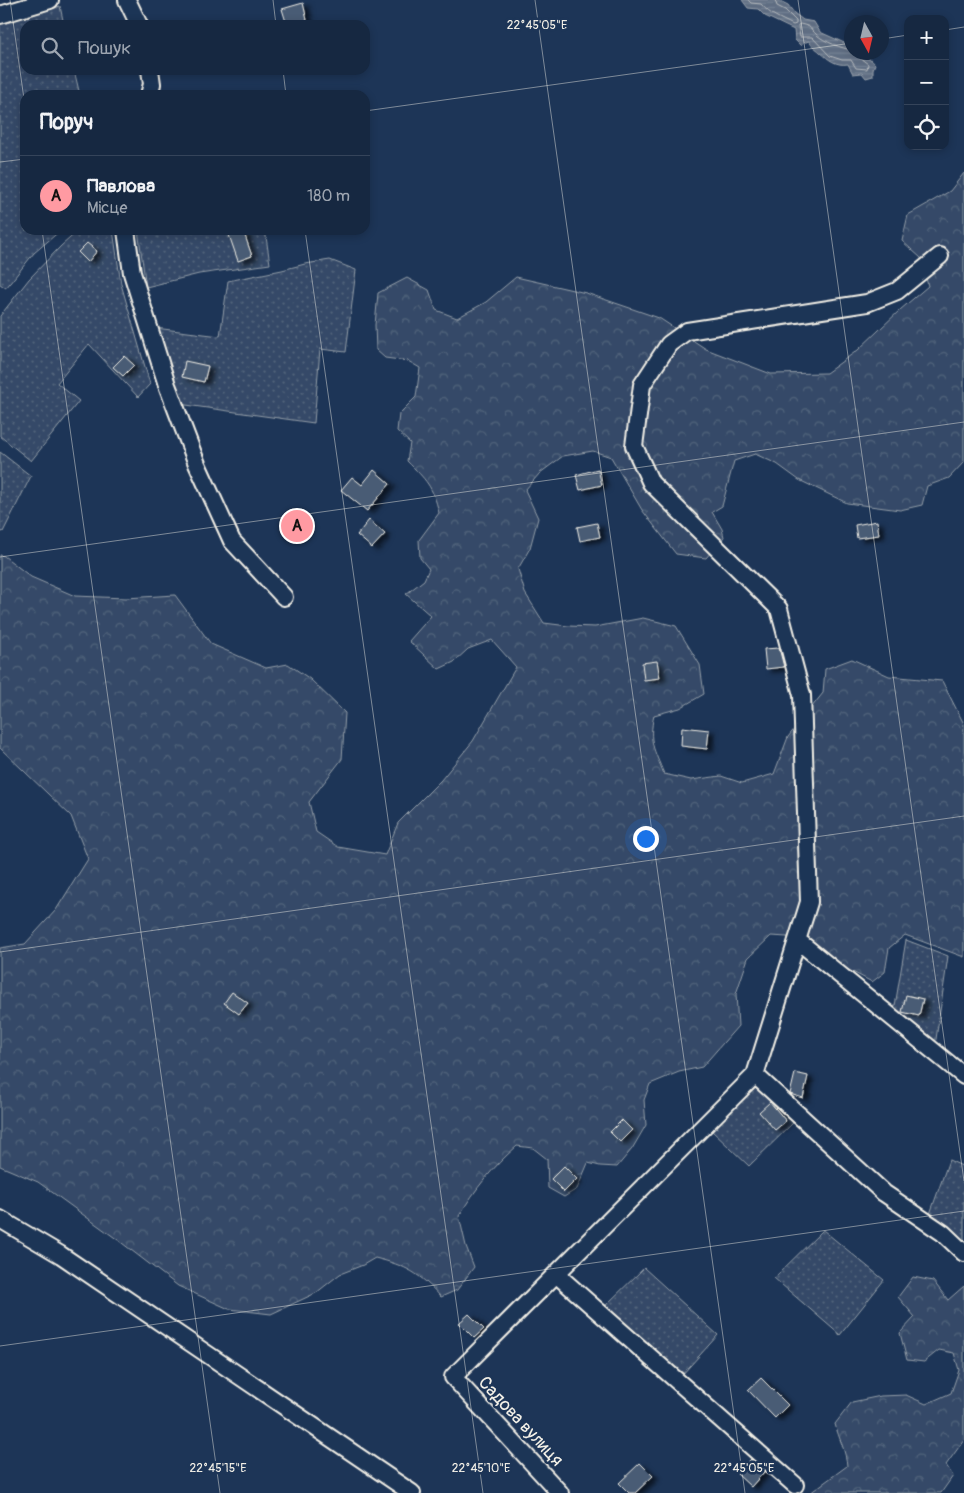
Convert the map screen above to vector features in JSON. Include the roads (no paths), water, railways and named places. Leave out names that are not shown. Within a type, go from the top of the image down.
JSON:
[{"type":"street","points":[[0,15],[50,0]]},
{"type":"street","points":[[127,0],[137,20]]},
{"type":"street","points":[[150,90],[151,75]]},
{"type":"street","points":[[127,235],[132,273],[167,385],[197,464],[232,540],[284,597]]},
{"type":"street","points":[[795,1485],[556,1274],[755,1075],[809,902],[802,695],[779,609],[651,483],[634,446],[642,385],[669,344],[687,331],[867,303],[897,291],[940,256]]},
{"type":"street","points":[[797,940],[964,1076]]},
{"type":"street","points":[[755,1075],[884,1193],[943,1233],[964,1253]]},
{"type":"street","points":[[0,1219],[61,1255],[412,1493]]},
{"type":"street","name":"Садова вулиця","points":[[556,1274],[453,1377],[560,1493]]},
{"type":"water","points":[[742,0],[778,0],[788,5],[803,20],[814,22],[820,32],[844,43],[844,60],[871,60],[875,64],[873,76],[866,78],[862,73],[853,74],[848,64],[840,64],[826,58],[809,41],[801,46],[795,40],[794,30],[765,16],[758,9],[748,8]]},
{"type":"place","name":"Павлова","points":[[297,526]]}]
